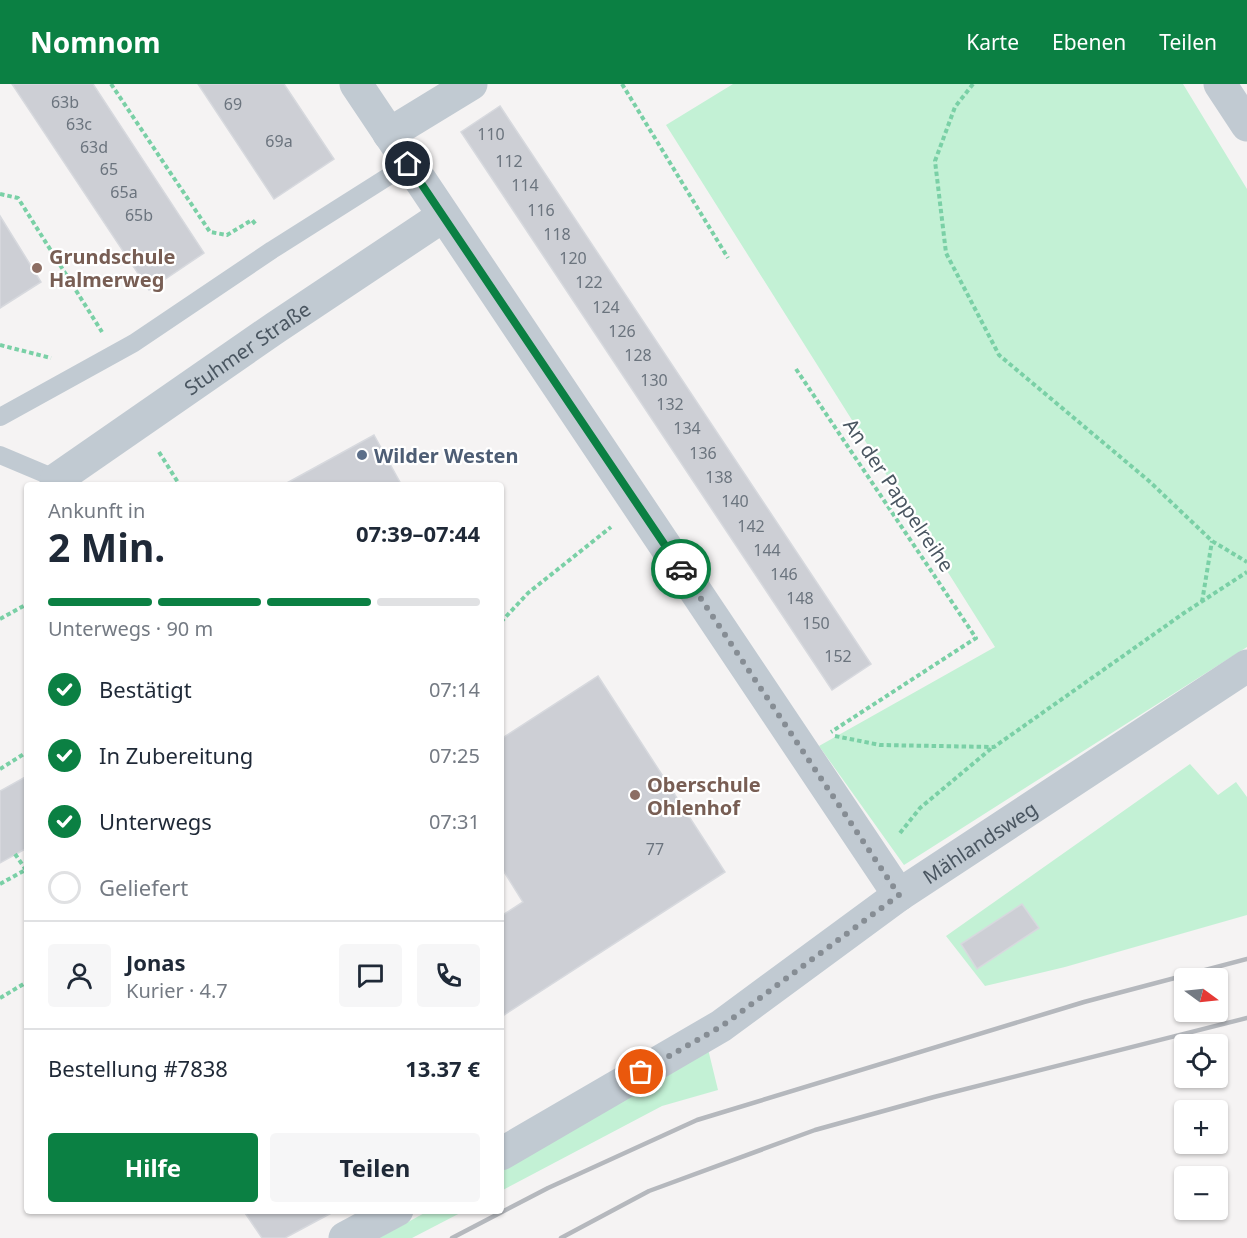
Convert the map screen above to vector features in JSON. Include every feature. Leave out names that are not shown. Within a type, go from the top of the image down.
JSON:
[{"type":"street","points":[[356,84],[899,895]]},
{"type":"street","points":[[388,134],[471,84]]},
{"type":"street","points":[[1220,84],[1247,125]]},
{"type":"street","name":"Stuhmer Straße","points":[[57,482],[275,328],[443,216]]},
{"type":"street","name":"Mählandsweg","points":[[504,1152],[722,1026],[899,895],[1247,666]]},
{"type":"street","points":[[345,1238],[390,1214]]},
{"type":"lane","points":[[0,417],[72,375],[134,343],[272,250],[408,164]]},
{"type":"lane","points":[[0,455],[57,482]]},
{"type":"path","points":[[111,84],[210,232],[227,235],[252,220],[256,225]]},
{"type":"path","points":[[622,84],[728,258]]},
{"type":"path","points":[[973,84],[955,107],[935,161],[946,253],[984,329],[999,355],[1149,481],[1212,541],[1247,562]]},
{"type":"path","points":[[0,194],[18,198],[114,353]]},
{"type":"path","points":[[0,345],[49,356],[72,375]]},
{"type":"path","name":"An der Pappelreihe","points":[[796,369],[976,638],[828,734],[880,745],[994,747]]},
{"type":"path","points":[[504,619],[528,593],[638,506]]},
{"type":"path","points":[[1202,602],[1212,541]]},
{"type":"path","points":[[879,865],[920,808],[994,747],[1247,572]]},
{"type":"path","points":[[0,619],[24,606]]},
{"type":"path","points":[[0,769],[24,754]]},
{"type":"path","points":[[15,854],[24,867]]},
{"type":"path","points":[[0,884],[24,871]]},
{"type":"path","points":[[0,998],[24,984]]},
{"type":"green space","points":[[733,84],[1183,84],[1247,189],[1247,647],[904,865],[819,746],[995,647],[666,125]]},
{"type":"green space","points":[[1190,764],[1218,795],[1236,782],[1247,797],[1247,915],[1065,967],[985,986],[946,936]]},
{"type":"green space","points":[[708,1049],[718,1090],[662,1106],[504,1189],[504,1167]]},
{"type":"green space","points":[[423,1214],[458,1214],[412,1238],[379,1238]]},
{"type":"building","points":[[12,84],[93,84],[204,253],[149,290]]},
{"type":"building","points":[[198,84],[284,84],[334,159],[274,199]]},
{"type":"building","points":[[500,106],[871,664],[832,690],[461,132]]},
{"type":"building","points":[[0,216],[41,282],[0,308]]},
{"type":"building","name":"Wilder Westen","points":[[374,435],[400,482],[289,482]]},
{"type":"building","points":[[598,676],[725,872],[504,1015],[504,914],[523,902],[504,872],[504,737]]},
{"type":"building","points":[[24,778],[24,850],[0,863],[0,791]]},
{"type":"building","points":[[1022,904],[1039,928],[977,969],[961,944]]},
{"type":"building","points":[[246,1214],[330,1214],[285,1238],[262,1238]]},
{"type":"railway","points":[[504,1211],[548,1188],[697,1120],[1084,1002],[1247,959]]},
{"type":"railway","points":[[561,1238],[649,1191],[815,1130],[934,1097],[1247,1018]]},
{"type":"railway","points":[[452,1238],[498,1214]]},
{"type":"way so far","points":[[641,1072],[722,1026],[899,895],[681,569]]},
{"type":"place","name":"Grundschule Halmerweg","points":[[37,268]]},
{"type":"place","name":"Wilder Westen","points":[[362,455]]},
{"type":"place","name":"Oberschule Ohlenhof","points":[[635,795]]},
{"type":"route","points":[[408,164],[681,569]]}]
